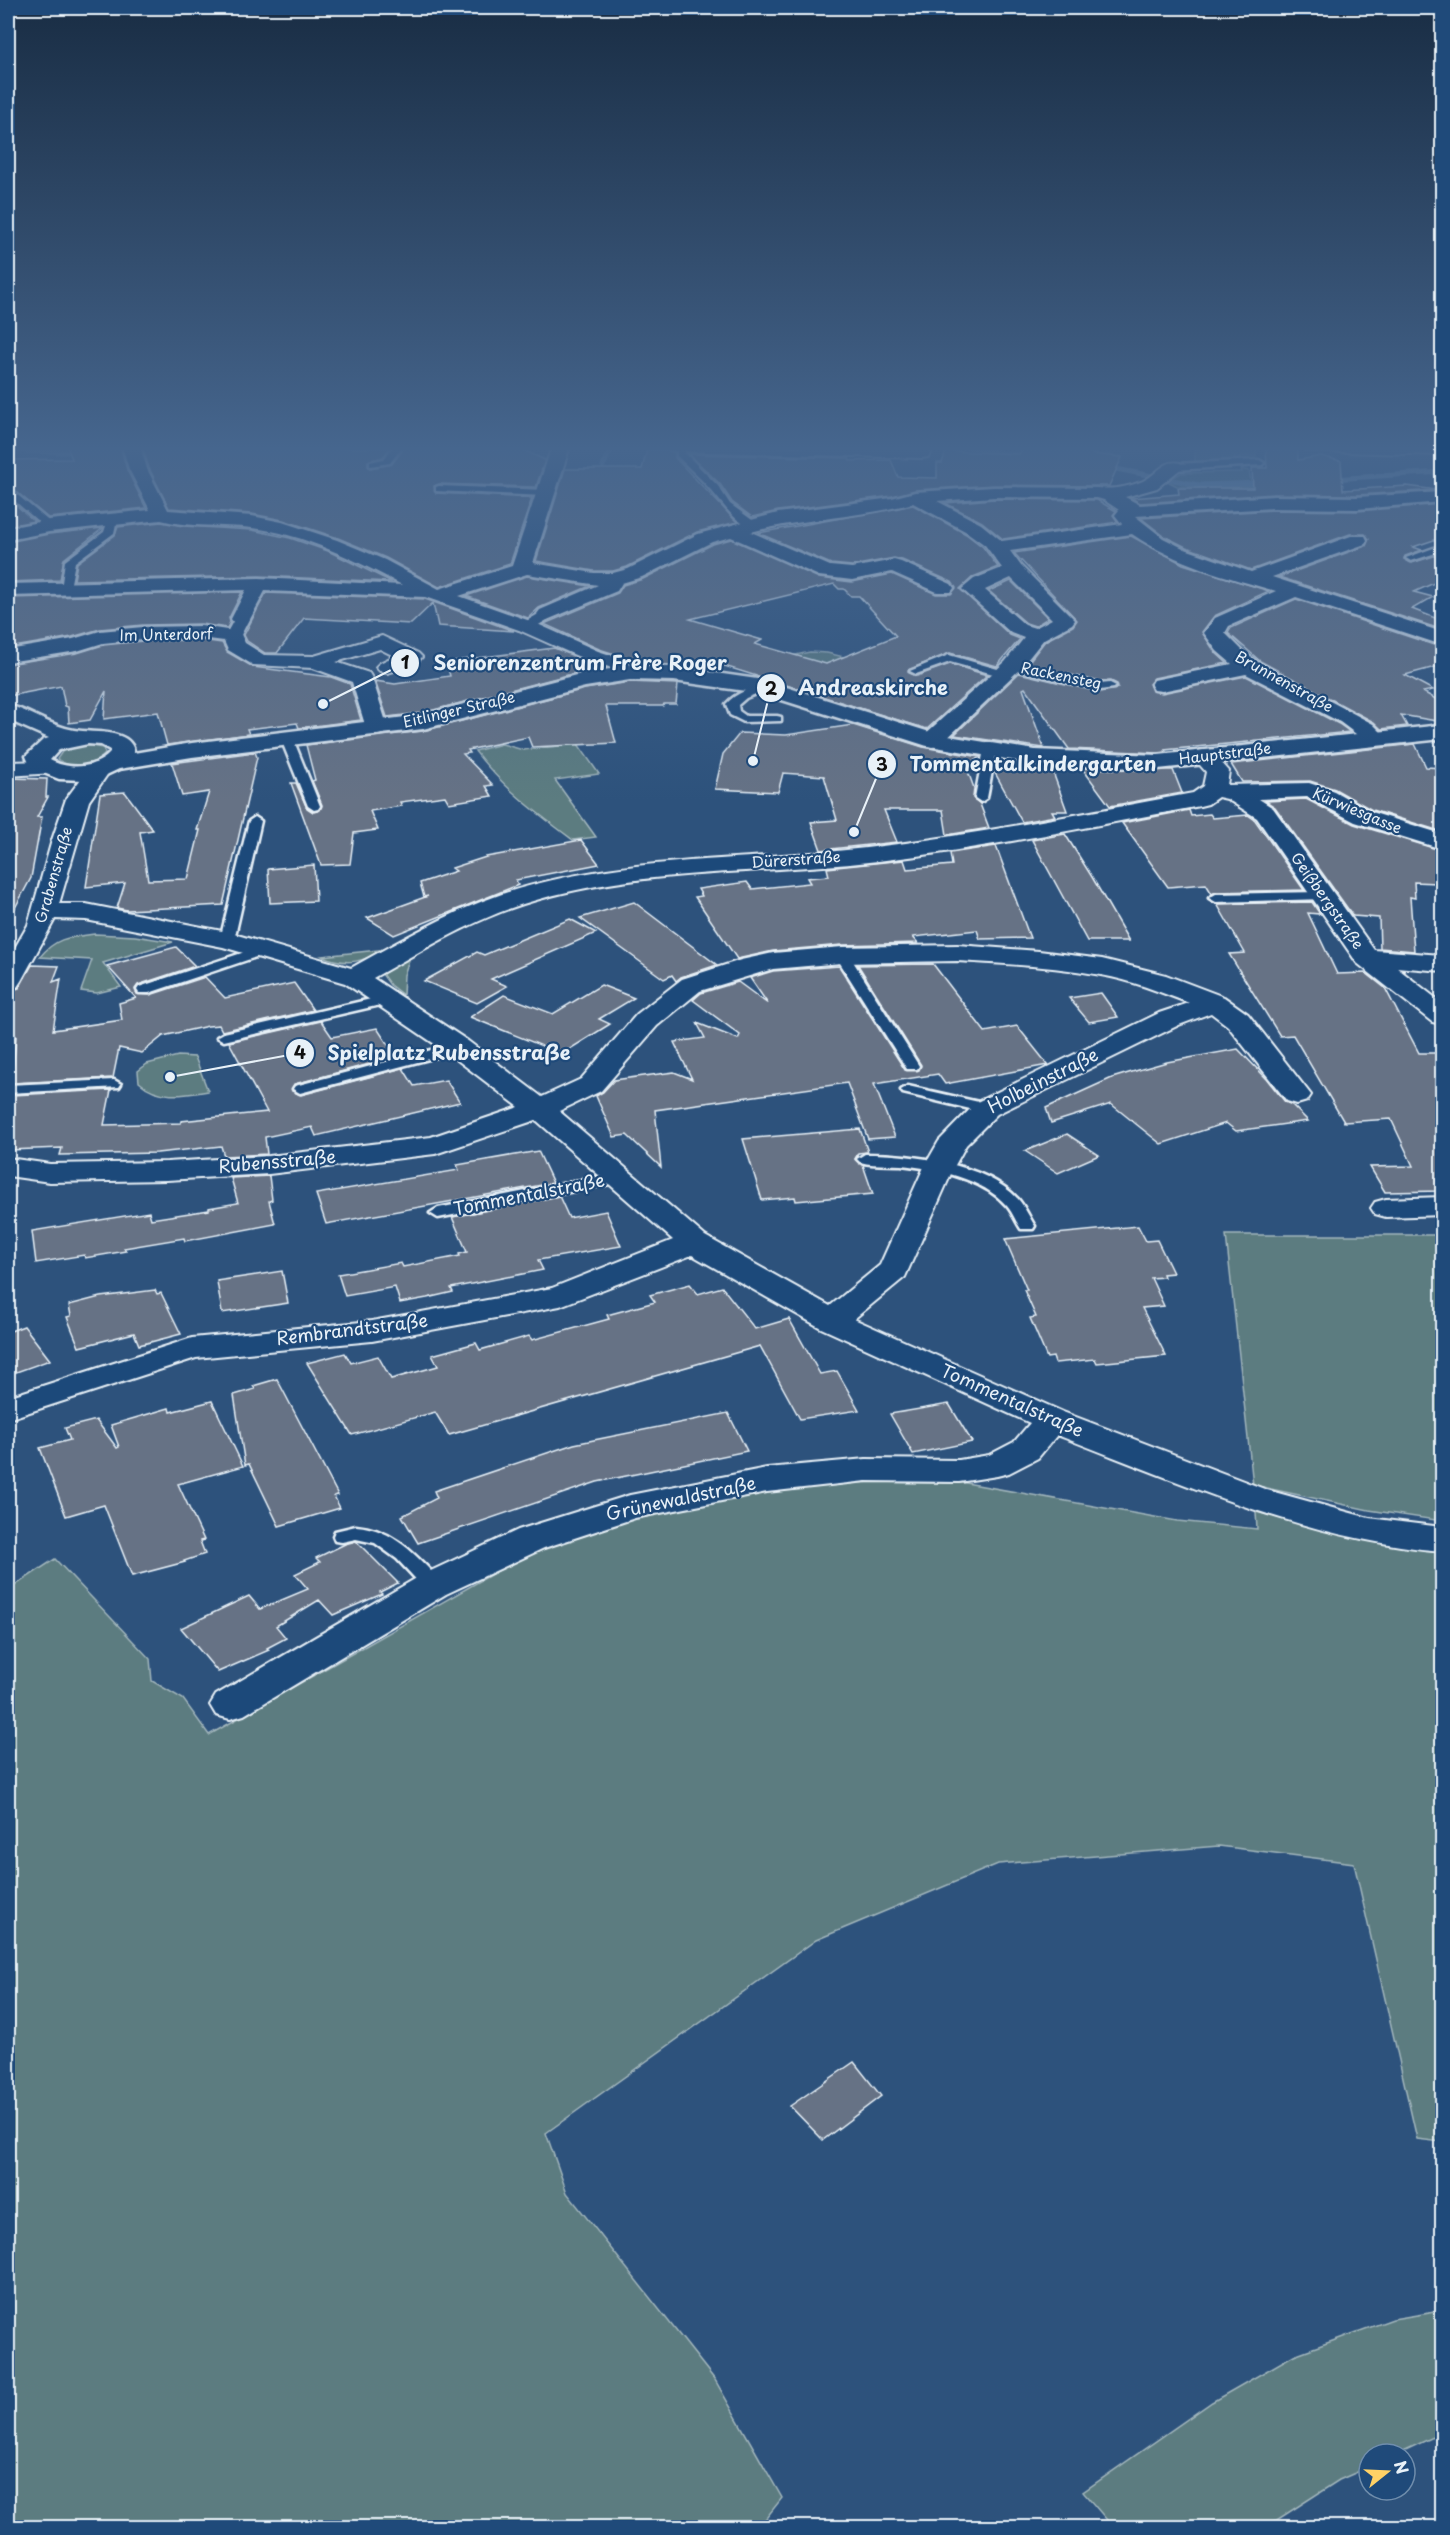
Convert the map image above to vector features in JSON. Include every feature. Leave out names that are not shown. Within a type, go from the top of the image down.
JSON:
[{"type":"main road","name":"Eitlinger Straße","points":[[50,761],[155,758],[192,750],[423,722],[584,680],[630,673]]},
{"type":"main road","name":"Hauptstraße","points":[[630,673],[674,674],[764,687],[932,740],[1035,757],[1158,762],[1443,732]]},
{"type":"main road","points":[[13,715],[50,761],[75,738]]},
{"type":"main road","points":[[13,715],[75,738],[111,741],[112,760]]},
{"type":"street","name":"Hauptstraße","points":[[379,564],[435,594],[526,626],[591,655],[616,663],[630,673]]},
{"type":"street","points":[[8,590],[259,584],[435,594],[510,574],[522,567],[594,579],[614,579],[635,573],[652,564]]},
{"type":"street","points":[[809,564],[826,572],[852,574],[894,566],[944,588]]},
{"type":"street","points":[[932,740],[1008,670],[1036,635],[1065,620],[1010,564]]},
{"type":"street","points":[[1213,564],[1443,639]]},
{"type":"street","points":[[1252,578],[1290,564]]},
{"type":"street","points":[[903,589],[972,589],[1014,570]]},
{"type":"street","points":[[852,574],[883,586]]},
{"type":"street","points":[[526,626],[547,614],[610,587],[614,579]]},
{"type":"street","points":[[237,627],[259,584]]},
{"type":"street","points":[[972,589],[1018,629],[1036,635]]},
{"type":"street","name":"Brunnenstraße","points":[[1294,590],[1258,608],[1222,622],[1214,633],[1225,650],[1249,667],[1338,712],[1368,729],[1376,738]]},
{"type":"street","name":"Im Unterdorf","points":[[8,656],[77,645],[100,637],[143,633],[201,632],[237,627],[235,646],[260,661],[315,662],[382,642],[411,657],[387,666]]},
{"type":"street","points":[[584,680],[593,668],[591,655]]},
{"type":"street","name":"Im Unterdorf","points":[[315,662],[361,678],[377,728]]},
{"type":"street","points":[[1162,685],[1249,667]]},
{"type":"street","points":[[1204,757],[1218,771],[1224,791]]},
{"type":"street","name":"Grabenstraße","points":[[8,981],[44,918],[64,840],[78,799],[112,760]]},
{"type":"street","points":[[8,768],[50,761],[78,799]]},
{"type":"street","name":"Kürwiesgasse","points":[[1224,791],[1309,790],[1326,796],[1363,817],[1443,842]]},
{"type":"street","name":"Geißbergstraße","points":[[1224,791],[1265,813],[1366,957],[1443,1016]]},
{"type":"street","name":"Dürerstraße","points":[[354,977],[481,912],[551,889],[619,875],[693,866],[826,859],[904,850],[1200,799],[1224,791]]},
{"type":"street","name":"Tommentalstraße","points":[[44,918],[83,927],[142,924],[227,940],[354,977],[384,1000],[458,1047],[540,1109],[694,1243],[832,1321],[1051,1420],[1254,1498],[1369,1530],[1443,1539]]},
{"type":"street","points":[[540,1109],[591,1085],[634,1037],[646,1020],[691,985],[773,961],[842,955],[957,953],[1039,959],[1102,967],[1157,981],[1214,1003],[1238,1020],[1297,1095]]},
{"type":"street","points":[[1366,957],[1443,963]]},
{"type":"street","name":"Holbeinstraße","points":[[832,1321],[894,1270],[939,1167],[954,1141],[987,1108],[1169,1019],[1214,1003]]},
{"type":"street","name":"Rubensstraße","points":[[8,1167],[50,1173],[167,1171],[269,1165],[435,1145],[540,1109]]},
{"type":"street","points":[[1386,1208],[1443,1206]]},
{"type":"street","name":"Rembrandtstraße","points":[[8,1408],[192,1348],[372,1331],[560,1296],[694,1243]]},
{"type":"street","name":"Grünewaldstraße","points":[[230,1705],[434,1585],[531,1539],[630,1507],[767,1480],[866,1470],[958,1472],[997,1465],[1026,1450],[1051,1420]]},
{"type":"lane","points":[[65,588],[69,564]]},
{"type":"lane","name":"Rackensteg","points":[[916,671],[949,658],[1100,687],[1110,686]]},
{"type":"lane","points":[[764,687],[742,696],[732,704],[734,713],[744,719],[777,720]]},
{"type":"lane","points":[[287,739],[314,807]]},
{"type":"lane","points":[[981,798],[990,749]]},
{"type":"lane","points":[[227,940],[255,821]]},
{"type":"lane","points":[[1216,898],[1322,896]]},
{"type":"lane","points":[[144,990],[263,950]]},
{"type":"lane","points":[[842,955],[912,1066]]},
{"type":"lane","points":[[224,1037],[384,1000]]},
{"type":"lane","points":[[300,1089],[458,1047]]},
{"type":"lane","points":[[8,1089],[114,1084]]},
{"type":"lane","points":[[908,1090],[987,1108]]},
{"type":"lane","points":[[865,1159],[887,1158],[939,1167],[987,1183],[1012,1202],[1027,1226]]},
{"type":"lane","name":"Tommentalstraße","points":[[438,1213],[619,1178]]},
{"type":"lane","points":[[342,1536],[350,1533],[375,1533],[387,1541],[434,1585]]},
{"type":"green space","points":[[810,652],[844,657],[795,687],[749,679],[791,656]]},
{"type":"green space","points":[[502,744],[523,750],[578,744],[599,774],[555,780],[596,837],[573,840],[509,788],[475,751]]},
{"type":"green space","points":[[84,745],[103,748],[105,754],[95,762],[82,765],[69,764],[57,759],[64,749]]},
{"type":"green space","points":[[95,934],[135,936],[173,942],[103,963],[121,987],[97,993],[81,991],[92,960],[40,957],[58,942],[71,937]]},
{"type":"green space","points":[[388,949],[371,957],[348,962],[322,956]]},
{"type":"green space","points":[[411,954],[404,975],[403,995],[390,985],[382,974],[385,968]]},
{"type":"green space","points":[[178,1056],[195,1057],[208,1091],[181,1095],[163,1094],[139,1082],[138,1071],[147,1064]]},
{"type":"green space","points":[[1226,1235],[1442,1235],[1442,1521],[1369,1510],[1253,1485]]},
{"type":"green space","points":[[871,1482],[966,1483],[1177,1521],[1257,1529],[1256,1512],[1368,1540],[1442,1547],[1442,2142],[1417,2139],[1354,1863],[1219,1846],[998,1864],[816,1940],[546,2133],[567,2193],[715,2380],[782,2498],[759,2527],[8,2528],[8,1590],[55,1559],[150,1659],[152,1681],[183,1699],[209,1735],[538,1548],[635,1517],[771,1490]]},
{"type":"green space","points":[[1442,2311],[1442,2433],[1417,2445],[1417,2442],[1357,2442],[1357,2472],[1339,2480],[1266,2527],[1113,2527],[1083,2492],[1212,2402],[1294,2355],[1393,2319]]},
{"type":"building","points":[[8,564],[63,564],[60,580],[8,582]]},
{"type":"building","points":[[77,564],[355,564],[392,582],[259,576],[74,580]]},
{"type":"building","points":[[398,564],[509,564],[439,587]]},
{"type":"building","points":[[555,564],[632,564],[613,571],[594,571]]},
{"type":"building","points":[[672,564],[788,564],[819,578],[852,582],[892,574],[936,594],[951,594],[956,588],[952,582],[912,564],[996,564],[998,567],[973,577],[960,589],[1010,635],[1020,639],[997,666],[950,653],[908,670],[909,673],[917,676],[950,664],[987,675],[927,729],[715,663],[706,669],[674,665],[633,664],[624,657],[599,649],[544,624],[618,593],[623,585],[643,579]],"holes":[[[834,584],[839,589],[844,589],[851,596],[859,596],[896,636],[826,664],[755,644],[762,640],[690,619]]]},
{"type":"building","points":[[834,564],[861,564],[852,566]]},
{"type":"building","points":[[1025,564],[1184,564],[1269,591],[1214,616],[1202,632],[1215,652],[1227,663],[1154,678],[1149,684],[1152,691],[1162,693],[1246,676],[1339,724],[1350,732],[1165,750],[1166,752],[1158,753],[1069,749],[1025,688],[1023,689],[1044,748],[954,735],[1019,673],[1099,692],[1118,688],[1117,684],[1111,681],[1100,682],[1027,664],[1045,641],[1073,626],[1077,620]]},
{"type":"building","points":[[1235,564],[1267,564],[1251,570]]},
{"type":"building","points":[[1315,564],[1443,564],[1443,579],[1414,592],[1433,597],[1412,609],[1443,621],[1443,626],[1437,628],[1279,577]]},
{"type":"building","points":[[527,576],[590,586],[539,608],[528,618],[466,596]]},
{"type":"building","points":[[1011,581],[1048,618],[1035,626],[1026,623],[989,591]]},
{"type":"building","points":[[242,592],[229,618],[227,628],[201,624],[143,625],[100,629],[72,637],[8,648],[8,598]]},
{"type":"building","points":[[266,593],[425,599],[514,631],[438,626],[433,603],[411,624],[304,618],[277,653],[265,653],[247,641],[244,635]]},
{"type":"building","points":[[1296,599],[1443,648],[1443,665],[1405,675],[1433,690],[1423,692],[1443,703],[1443,722],[1401,715],[1407,726],[1381,729],[1374,722],[1260,661],[1228,633],[1231,628]]},
{"type":"building","points":[[201,640],[222,643],[227,652],[253,667],[331,677],[350,684],[361,720],[299,728],[297,723],[247,729],[249,734],[167,745],[158,712],[104,719],[106,691],[90,720],[69,723],[68,707],[65,706],[61,686],[8,696],[8,664],[77,653],[103,645],[143,641]]},
{"type":"building","points":[[554,648],[604,668],[583,671],[422,713],[387,717],[375,681],[395,684],[450,676],[446,662]]},
{"type":"building","points":[[630,682],[678,684],[676,704],[606,706],[616,743],[532,747],[528,737],[468,750],[470,753],[463,754],[493,785],[486,786],[492,796],[449,803],[445,796],[400,802],[402,806],[370,811],[378,830],[354,833],[350,864],[321,865],[291,783],[296,783],[307,808],[313,812],[320,810],[322,805],[312,781],[315,780],[306,745],[423,731],[585,689]]},
{"type":"building","points":[[853,725],[923,747],[980,757],[966,766],[974,788],[973,798],[980,804],[989,828],[947,835],[943,810],[884,810],[897,842],[821,850],[811,822],[837,820],[824,776],[783,773],[778,792],[715,789],[723,754],[740,733],[786,735]]},
{"type":"building","points":[[1415,744],[1426,767],[1443,768],[1443,832],[1372,810],[1335,789],[1310,781],[1242,782],[1231,764]]},
{"type":"building","points":[[255,752],[257,757],[223,905],[127,910],[117,908],[125,883],[86,887],[100,794],[125,792],[153,830],[140,832],[148,880],[188,879],[200,830],[197,830],[209,792],[182,796],[172,763]]},
{"type":"building","points":[[996,760],[1051,767],[1067,811],[1052,811],[1055,816],[1022,822],[994,771]]},
{"type":"building","points":[[1082,768],[1173,770],[1182,793],[1110,806]]},
{"type":"building","points":[[8,778],[47,779],[46,797],[48,797],[37,817],[42,817],[31,878],[8,921]]},
{"type":"building","points":[[1306,799],[1354,824],[1443,851],[1443,861],[1437,860],[1437,883],[1414,882],[1415,898],[1410,897],[1414,951],[1380,948],[1379,918],[1353,916],[1275,807],[1266,801]]},
{"type":"building","points":[[1189,810],[1191,816],[1210,814],[1213,818],[1248,815],[1255,820],[1304,890],[1216,892],[1212,894],[1206,884],[1168,887],[1122,823]]},
{"type":"building","points":[[1065,834],[1129,941],[1087,941],[1032,840]]},
{"type":"building","points":[[581,840],[599,864],[516,880],[518,885],[394,935],[367,918],[428,896],[424,897],[420,883],[456,871],[452,868],[486,857]]},
{"type":"building","points":[[996,846],[1030,938],[980,939],[977,930],[913,937],[918,943],[842,945],[773,951],[737,959],[695,897],[702,896],[698,889],[747,882],[752,889],[810,883],[807,878],[829,876],[827,868],[904,860],[907,869],[952,865],[950,853]]},
{"type":"building","points":[[314,865],[316,901],[270,903],[268,869]]},
{"type":"building","points":[[634,902],[717,965],[681,977],[676,981],[672,975],[664,979],[580,918]]},
{"type":"building","points":[[1312,902],[1320,914],[1308,913],[1337,974],[1366,973],[1385,988],[1419,1053],[1443,1053],[1443,1191],[1385,1192],[1370,1167],[1413,1166],[1391,1119],[1344,1122],[1293,1035],[1280,1036],[1229,954],[1245,953],[1217,904]]},
{"type":"building","points":[[570,919],[596,933],[491,979],[507,986],[477,1003],[424,981],[477,952],[484,955]]},
{"type":"building","points":[[176,947],[195,966],[138,985],[135,989],[137,994],[150,995],[205,977],[225,998],[294,983],[313,1010],[222,1031],[219,1025],[163,1036],[142,1053],[119,1048],[113,1078],[12,1083],[16,1036],[8,1036],[8,991],[19,988],[32,965],[59,966],[53,982],[61,979],[53,1030],[122,1020],[119,1003],[136,998],[107,966]]},
{"type":"building","points":[[933,964],[985,1032],[1017,1026],[1048,1065],[945,1084],[938,1074],[874,1084],[895,1137],[868,1139],[847,1083],[655,1110],[661,1167],[627,1135],[614,1137],[596,1096],[614,1080],[674,1072],[692,1079],[674,1042],[705,1038],[697,1023],[738,1039],[740,1035],[693,1000],[701,993],[738,982],[768,1004],[750,978],[773,971],[839,966],[905,1070],[919,1070],[921,1065],[858,965]]},
{"type":"building","points":[[601,985],[634,998],[599,1019],[610,1024],[562,1054],[470,1017],[504,995],[553,1014]]},
{"type":"building","points":[[1101,993],[1118,1017],[1089,1022],[1069,998]]},
{"type":"building","points":[[321,1021],[332,1037],[377,1028],[396,1057],[294,1084],[292,1091],[301,1095],[403,1068],[414,1086],[446,1080],[460,1102],[316,1136],[312,1127],[265,1137],[267,1154],[224,1156],[221,1146],[157,1153],[60,1155],[62,1148],[8,1150],[8,1096],[12,1095],[111,1090],[104,1125],[181,1123],[181,1121],[267,1112],[229,1042]]},
{"type":"building","points":[[1238,1049],[1285,1102],[1292,1105],[1308,1121],[1236,1131],[1226,1123],[1161,1144],[1111,1104],[1051,1123],[1046,1108],[1112,1078],[1167,1062]]},
{"type":"building","points":[[860,1129],[868,1152],[858,1153],[855,1159],[863,1165],[873,1194],[796,1201],[795,1197],[762,1200],[743,1139]]},
{"type":"building","points":[[1067,1134],[1099,1155],[1058,1173],[1025,1151]]},
{"type":"building","points":[[538,1151],[553,1183],[326,1224],[316,1194],[459,1170],[457,1165]]},
{"type":"building","points":[[269,1176],[272,1200],[269,1201],[275,1224],[185,1241],[184,1238],[124,1248],[126,1251],[85,1258],[84,1255],[36,1263],[32,1231],[149,1212],[151,1219],[209,1210],[209,1208],[238,1203],[231,1178]]},
{"type":"building","points":[[559,1196],[569,1218],[606,1211],[621,1246],[538,1260],[543,1270],[451,1288],[453,1292],[400,1303],[395,1287],[345,1296],[338,1274],[401,1263],[403,1267],[460,1256],[459,1254],[467,1252],[452,1217]]},
{"type":"building","points":[[1138,1226],[1146,1241],[1157,1240],[1173,1273],[1163,1274],[1164,1277],[1151,1278],[1164,1306],[1142,1308],[1166,1356],[1097,1363],[1095,1359],[1055,1363],[1053,1357],[1047,1358],[1030,1318],[1036,1317],[1024,1290],[1027,1290],[1005,1239]]},
{"type":"building","points":[[282,1271],[288,1303],[222,1313],[217,1281]]},
{"type":"building","points":[[690,1284],[698,1294],[722,1287],[755,1329],[789,1319],[820,1374],[837,1371],[859,1410],[800,1419],[760,1346],[449,1435],[435,1412],[352,1435],[307,1363],[345,1353],[351,1363],[378,1356],[391,1379],[438,1366],[432,1355],[476,1343],[480,1350],[529,1336],[532,1340],[609,1319],[607,1315],[655,1302],[650,1295]]},
{"type":"building","points":[[155,1290],[157,1294],[161,1293],[181,1334],[139,1345],[134,1333],[79,1347],[67,1317],[71,1316],[69,1305],[100,1297]]},
{"type":"building","points":[[24,1326],[50,1360],[8,1375],[8,1332]]},
{"type":"building","points":[[277,1379],[338,1495],[334,1496],[340,1508],[279,1526],[249,1464],[245,1465],[234,1395],[255,1389],[253,1386]]},
{"type":"building","points":[[212,1401],[243,1466],[178,1484],[204,1540],[200,1541],[205,1554],[185,1562],[132,1576],[104,1505],[66,1516],[40,1448],[70,1440],[65,1428],[96,1420],[117,1448],[119,1447],[111,1425],[169,1408],[170,1412]]},
{"type":"building","points":[[949,1404],[972,1442],[913,1454],[890,1414]]},
{"type":"building","points":[[728,1413],[747,1451],[597,1482],[418,1543],[402,1516],[437,1498],[434,1491],[574,1444]]},
{"type":"building","points":[[356,1541],[398,1583],[380,1592],[382,1594],[333,1615],[319,1600],[276,1626],[286,1638],[267,1648],[269,1650],[218,1672],[181,1628],[249,1596],[260,1609],[308,1589],[295,1574],[320,1562],[316,1558]]},
{"type":"building","points":[[854,2062],[881,2096],[823,2140],[790,2106]]},
{"type":"place","name":"Seniorenzentrum Frère Roger","points":[[323,704]]},
{"type":"place","name":"Andreaskirche","points":[[753,761]]},
{"type":"place","name":"Tommentalkindergarten","points":[[854,832]]},
{"type":"place","name":"Spielplatz Rubensstraße","points":[[170,1077]]}]
